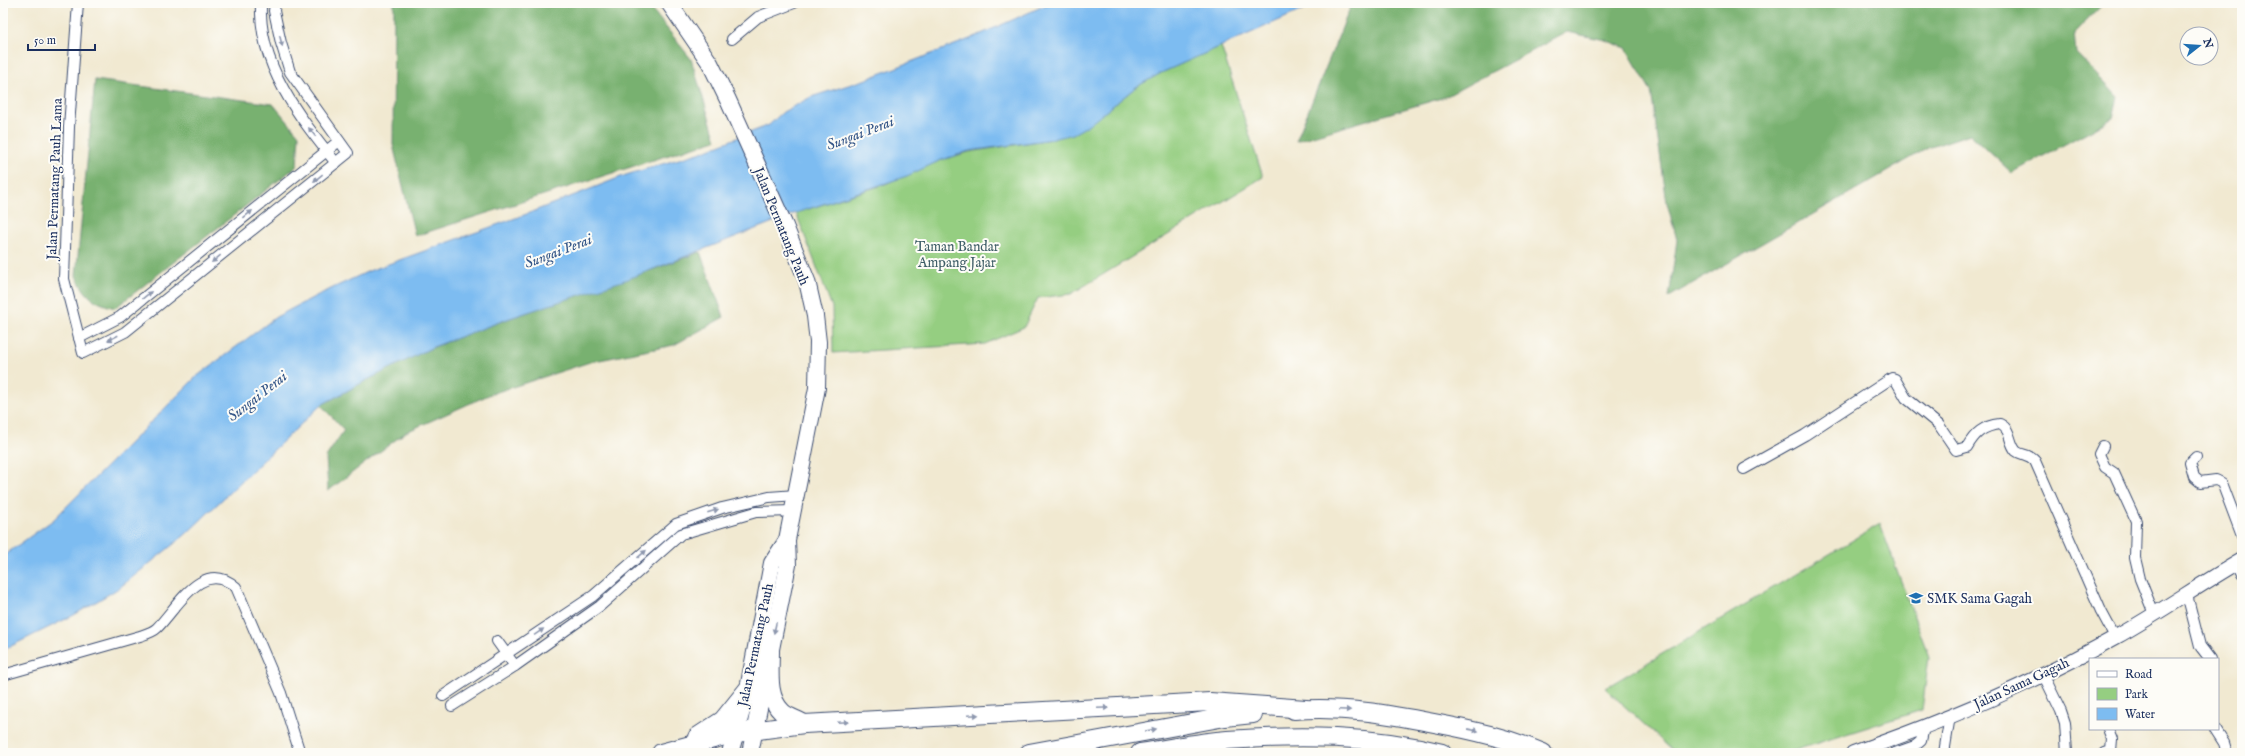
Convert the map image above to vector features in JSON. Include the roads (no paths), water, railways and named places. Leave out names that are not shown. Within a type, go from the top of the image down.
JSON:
[{"type":"highway","points":[[770,651],[769,687],[775,702],[782,712],[804,724]]},
{"type":"highway","points":[[683,747],[723,720],[748,689]]},
{"type":"highway","points":[[661,753],[736,733],[804,724],[1210,702],[1390,714],[1479,731],[1543,753]]},
{"type":"highway","points":[[1029,753],[1225,717],[1306,709]]},
{"type":"highway","points":[[1208,753],[1300,738]]},
{"type":"highway","points":[[1140,753],[1226,740],[1300,738],[1358,739],[1418,747],[1442,753]]},
{"type":"main road","name":"Jalan Permatang Pauh","points":[[669,3],[710,63],[785,226],[807,282],[815,316],[818,342],[816,388],[787,540],[788,565],[770,651],[756,730],[750,753]]},
{"type":"main road","name":"Jalan Permatang Pauh","points":[[730,753],[748,689],[772,563],[787,540]]},
{"type":"street","name":"Jalan Permatang Pauh Lama","points":[[78,3],[69,127],[64,279],[82,353],[125,332],[336,163]]},
{"type":"street","points":[[261,3],[264,45],[273,68],[304,123],[336,163],[348,153],[290,72],[281,43],[274,11],[275,3]]},
{"type":"street","points":[[732,39],[758,17],[794,3]]},
{"type":"street","points":[[78,338],[120,318],[339,141]]},
{"type":"street","points":[[1744,469],[1805,435],[1892,378],[1895,380],[1906,398],[1939,425],[1956,450],[1967,447],[1974,435],[1984,427],[2000,424],[2008,432],[2013,447],[2017,452],[2030,454],[2035,461],[2101,612],[2116,637]]},
{"type":"street","points":[[2103,446],[2099,454],[2101,461],[2114,473],[2136,521],[2135,558],[2140,579],[2154,614]]},
{"type":"street","points":[[2196,457],[2190,463],[2194,477],[2200,482],[2216,480],[2222,483],[2242,536]]},
{"type":"street","points":[[443,696],[594,596],[676,524],[722,508],[769,497],[796,495]]},
{"type":"street","points":[[452,706],[515,666],[600,606],[681,534],[756,512],[793,511]]},
{"type":"street","name":"Jalan Sama Gagah","points":[[1853,753],[1924,727],[2020,687],[2116,637],[2240,566]]},
{"type":"street","points":[[3,675],[140,636],[156,630],[185,594],[198,583],[214,577],[228,580],[236,587],[265,654],[300,753]]},
{"type":"street","points":[[2187,595],[2200,646],[2209,658]]},
{"type":"street","points":[[594,596],[600,606]]},
{"type":"street","points":[[497,641],[515,666]]},
{"type":"street","points":[[2043,674],[2063,717],[2067,753]]},
{"type":"street","points":[[1944,753],[1950,716]]},
{"type":"street","points":[[1895,753],[1915,746],[1922,741],[1924,727]]},
{"type":"street","points":[[2105,753],[2111,751],[2112,739],[2108,730]]},
{"type":"street","points":[[2216,730],[2224,743],[2227,753]]},
{"type":"water","name":"Sungai Perai","points":[[1050,3],[1318,3],[1161,73],[1136,87],[1089,125],[1073,134],[1053,139],[969,151],[939,161],[907,176],[796,213],[628,279],[510,318],[433,347],[321,405],[185,535],[119,588],[74,615],[3,650],[3,556],[53,520],[196,377],[276,317],[369,271],[524,215],[626,175],[699,153],[769,125],[783,112],[811,97],[864,80],[970,39]]},
{"type":"place","name":"SMK Sama Gagah","points":[[1916,598]]},
{"type":"park label","name":"Taman Bandar Ampang Jajar","points":[[957,254]]}]
